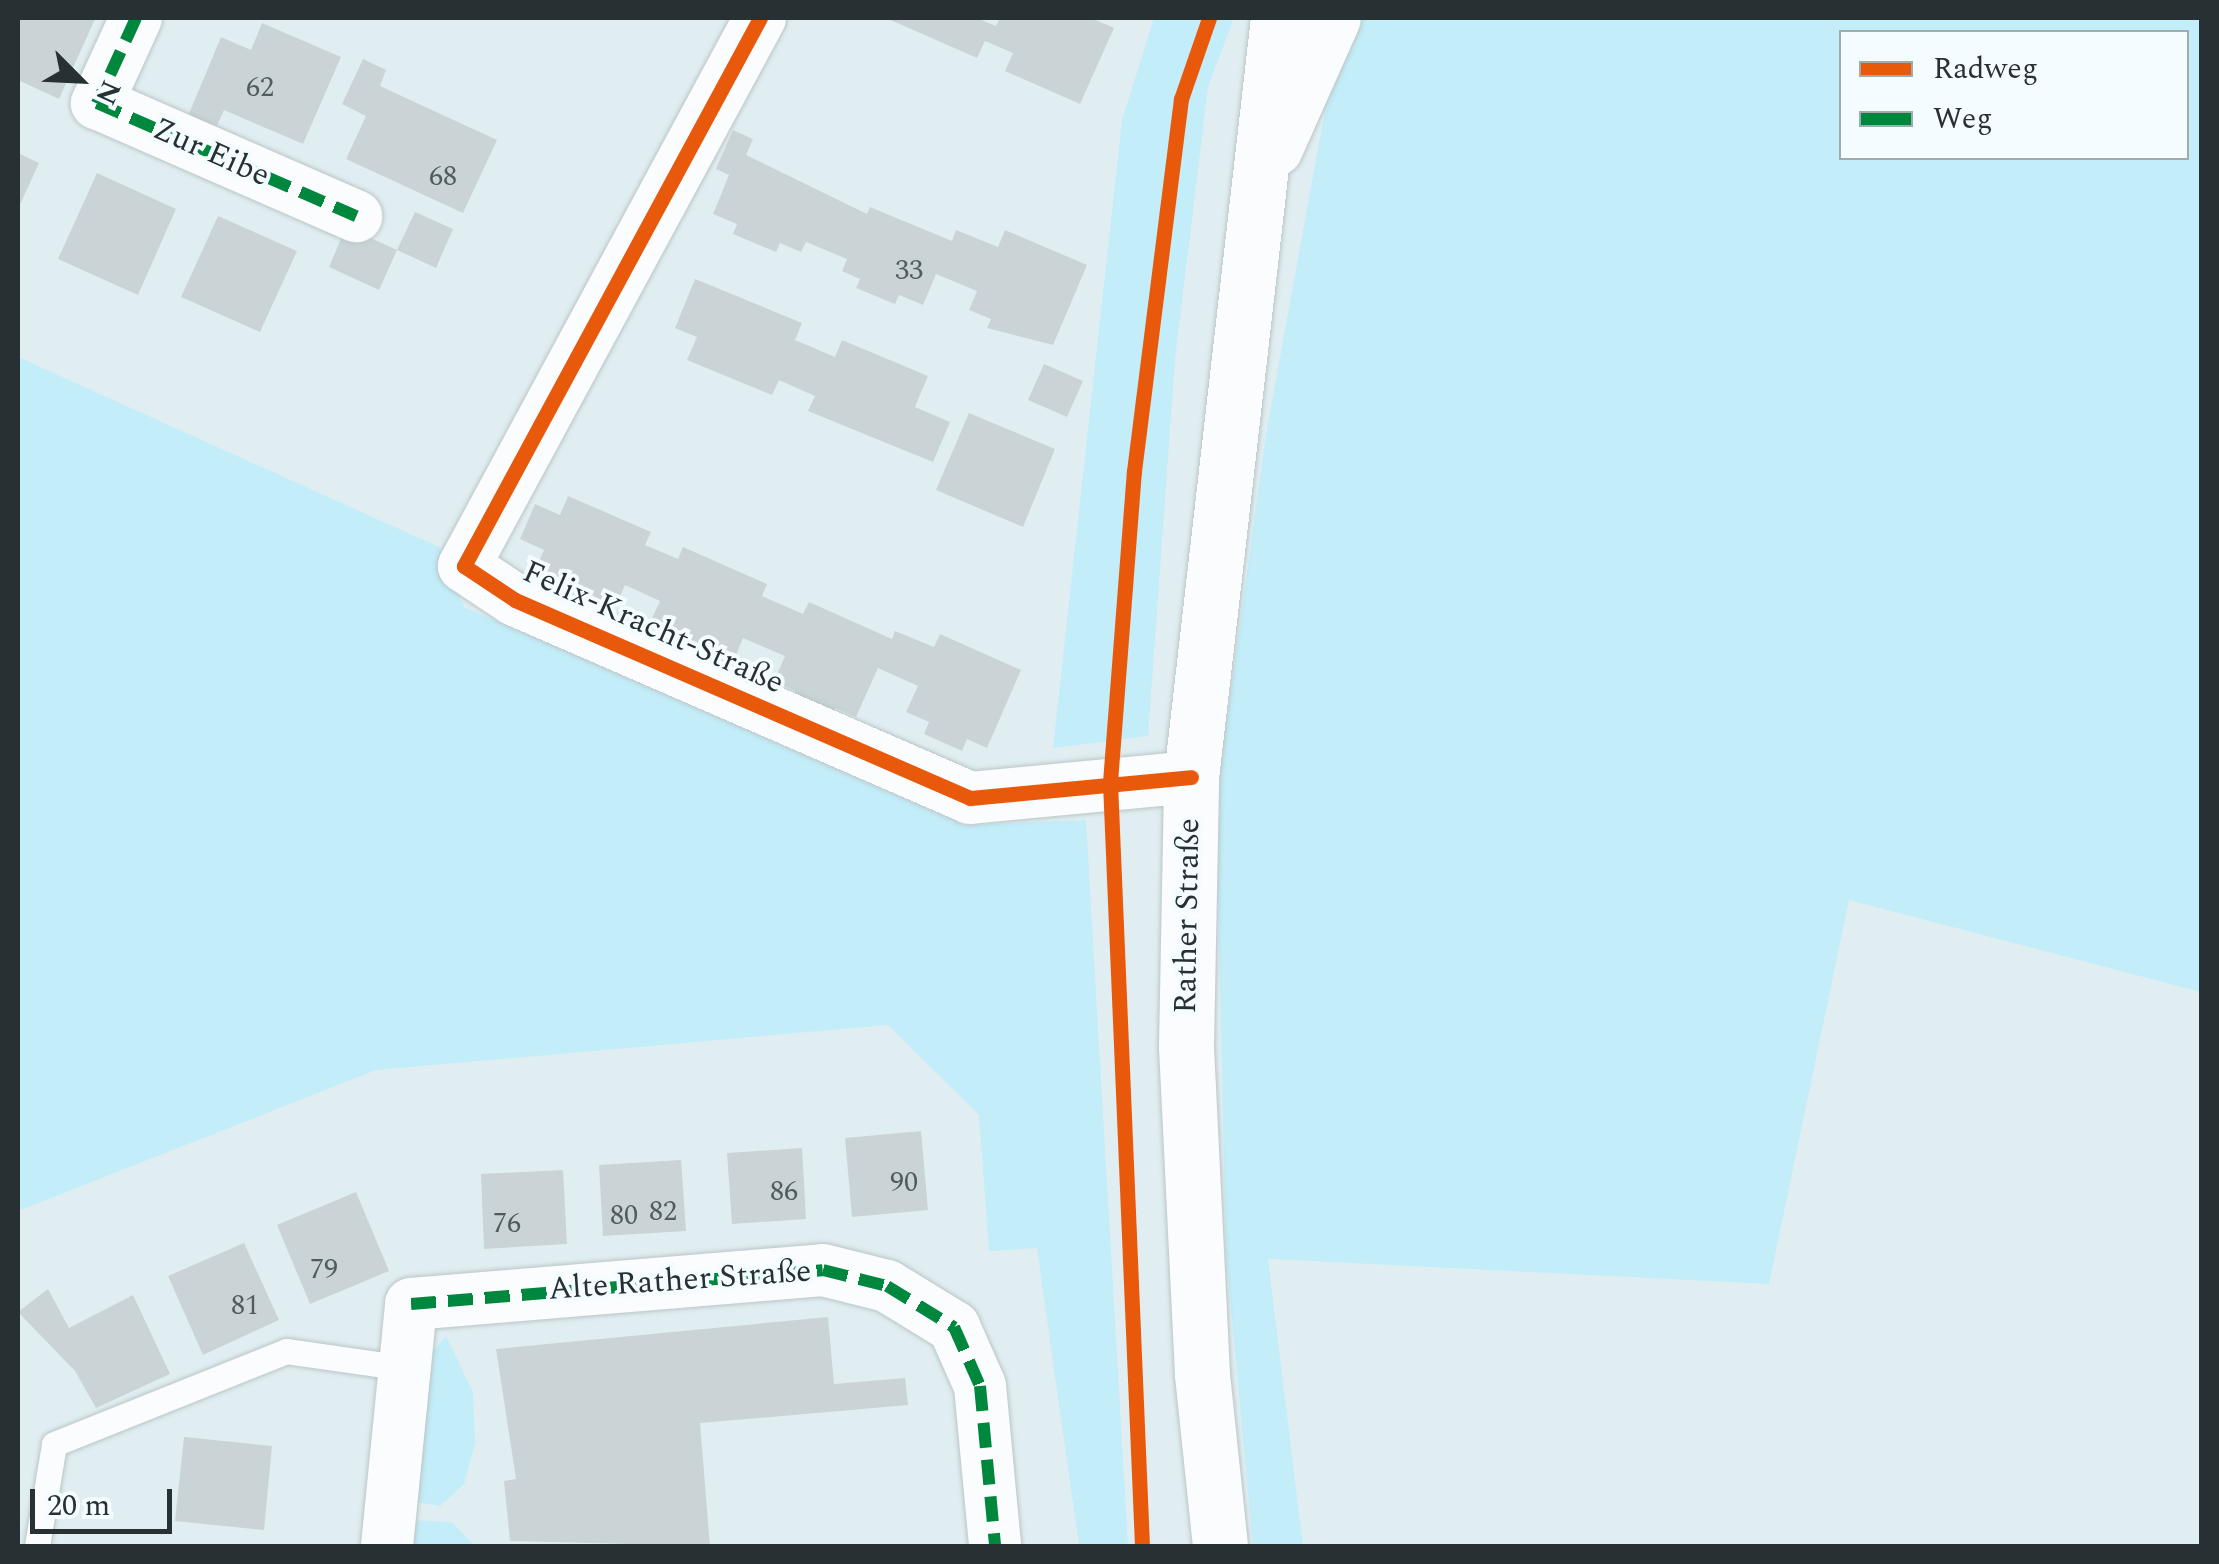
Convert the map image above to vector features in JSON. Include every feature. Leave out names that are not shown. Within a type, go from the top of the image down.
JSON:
[{"type":"main road","name":"Rather Straße","points":[[1220,1546],[1202,1374],[1186,1046],[1191,778],[1237,329],[1265,169],[1278,18]]},
{"type":"main road","name":"Rather Straße","points":[[1265,169],[1333,18]]},
{"type":"street","name":"Zur Eibe","points":[[136,18],[97,103],[356,216]]},
{"type":"street","name":"Felix-Kracht-Straße","points":[[760,18],[464,566],[515,600],[970,798],[1191,778]]},
{"type":"street","name":"Alte Rather Straße","points":[[387,1546],[411,1304],[823,1270],[887,1286],[954,1327],[980,1386],[994,1546]]},
{"type":"lane","points":[[38,1546],[54,1444],[286,1351],[406,1368]]},
{"type":"shaded area","points":[[1154,18],[1234,18],[1208,87],[1175,359],[1148,736],[1053,748],[1122,120]]},
{"type":"shaded area","points":[[1357,18],[2201,18],[2201,992],[1849,900],[1769,1284],[1268,1259],[1303,1546],[1253,1546],[1226,1253],[1216,800],[1266,434],[1326,105]]},
{"type":"shaded area","points":[[18,357],[439,547],[464,607],[964,825],[1086,820],[1128,1546],[1079,1546],[1037,1248],[989,1251],[979,1115],[888,1025],[376,1070],[18,1211]]},
{"type":"shaded area","points":[[446,1336],[473,1392],[475,1443],[464,1484],[440,1506],[415,1502],[433,1351]]},
{"type":"shaded area","points":[[412,1520],[452,1522],[475,1546],[409,1546]]},
{"type":"building","points":[[18,18],[95,19],[59,99],[18,80]]},
{"type":"building","points":[[886,18],[976,18],[996,26],[1000,18],[1091,18],[1114,28],[1080,104],[1005,71],[1013,53],[985,41],[977,58]]},
{"type":"building","points":[[262,23],[341,57],[303,144],[224,110],[216,128],[188,116],[221,37],[251,50]]},
{"type":"building","points":[[363,59],[386,70],[380,86],[497,140],[463,213],[346,159],[366,116],[342,104]]},
{"type":"building","points":[[733,130],[753,139],[746,155],[867,214],[870,207],[952,241],[956,230],[998,247],[1005,230],[1087,265],[1053,345],[987,328],[991,319],[969,310],[977,291],[936,274],[923,305],[899,295],[895,304],[856,288],[860,279],[842,271],[847,259],[806,242],[801,252],[780,243],[776,252],[733,234],[737,224],[713,214],[729,175],[716,169]]},
{"type":"building","points":[[18,153],[39,163],[18,209]]},
{"type":"building","points":[[97,173],[176,209],[138,295],[58,259]]},
{"type":"building","points":[[415,212],[453,229],[436,268],[397,250]]},
{"type":"building","points":[[218,216],[297,251],[260,332],[181,297]]},
{"type":"building","points":[[346,227],[397,250],[379,290],[329,267]]},
{"type":"building","points":[[695,279],[802,323],[795,340],[835,357],[842,340],[928,376],[915,407],[950,422],[933,462],[808,411],[815,396],[779,380],[772,395],[687,360],[697,337],[675,328]]},
{"type":"building","points":[[1044,364],[1083,381],[1067,417],[1028,400]]},
{"type":"building","points":[[969,413],[1055,449],[1023,527],[936,490]]},
{"type":"building","points":[[568,496],[651,532],[645,545],[678,559],[683,547],[767,584],[762,596],[803,614],[809,602],[892,639],[895,631],[934,647],[940,634],[1021,670],[987,748],[967,739],[962,751],[924,734],[929,722],[906,712],[918,686],[878,668],[856,717],[835,708],[832,717],[792,700],[796,691],[774,681],[785,656],[743,638],[733,662],[712,653],[707,664],[666,646],[671,635],[649,625],[660,601],[625,585],[614,610],[589,599],[585,610],[544,592],[549,581],[533,575],[544,550],[520,539],[535,504],[560,515]]},
{"type":"building","points":[[921,1131],[928,1210],[852,1217],[845,1138]]},
{"type":"building","points":[[802,1148],[806,1219],[732,1224],[727,1153]]},
{"type":"building","points":[[681,1160],[686,1231],[603,1236],[599,1165]]},
{"type":"building","points":[[563,1170],[567,1244],[484,1249],[481,1174]]},
{"type":"building","points":[[356,1192],[389,1271],[310,1304],[277,1225]]},
{"type":"building","points":[[244,1243],[279,1320],[203,1355],[168,1276]]},
{"type":"building","points":[[48,1289],[69,1328],[133,1295],[170,1374],[96,1408],[75,1371],[18,1312]]},
{"type":"building","points":[[828,1317],[834,1384],[905,1378],[908,1405],[700,1423],[710,1546],[510,1541],[504,1481],[516,1479],[496,1349]]},
{"type":"building","points":[[184,1437],[272,1446],[264,1530],[175,1521]]},
{"type":"marked path","points":[[136,18],[97,103],[356,216]]},
{"type":"marked path","points":[[411,1304],[823,1270],[887,1286],[954,1327],[980,1386],[995,1546]]},
{"type":"cycle path","points":[[760,18],[464,566],[515,600],[970,798],[1191,777]]},
{"type":"cycle path","points":[[1142,1546],[1110,782],[1134,471],[1181,99],[1209,18]]}]
